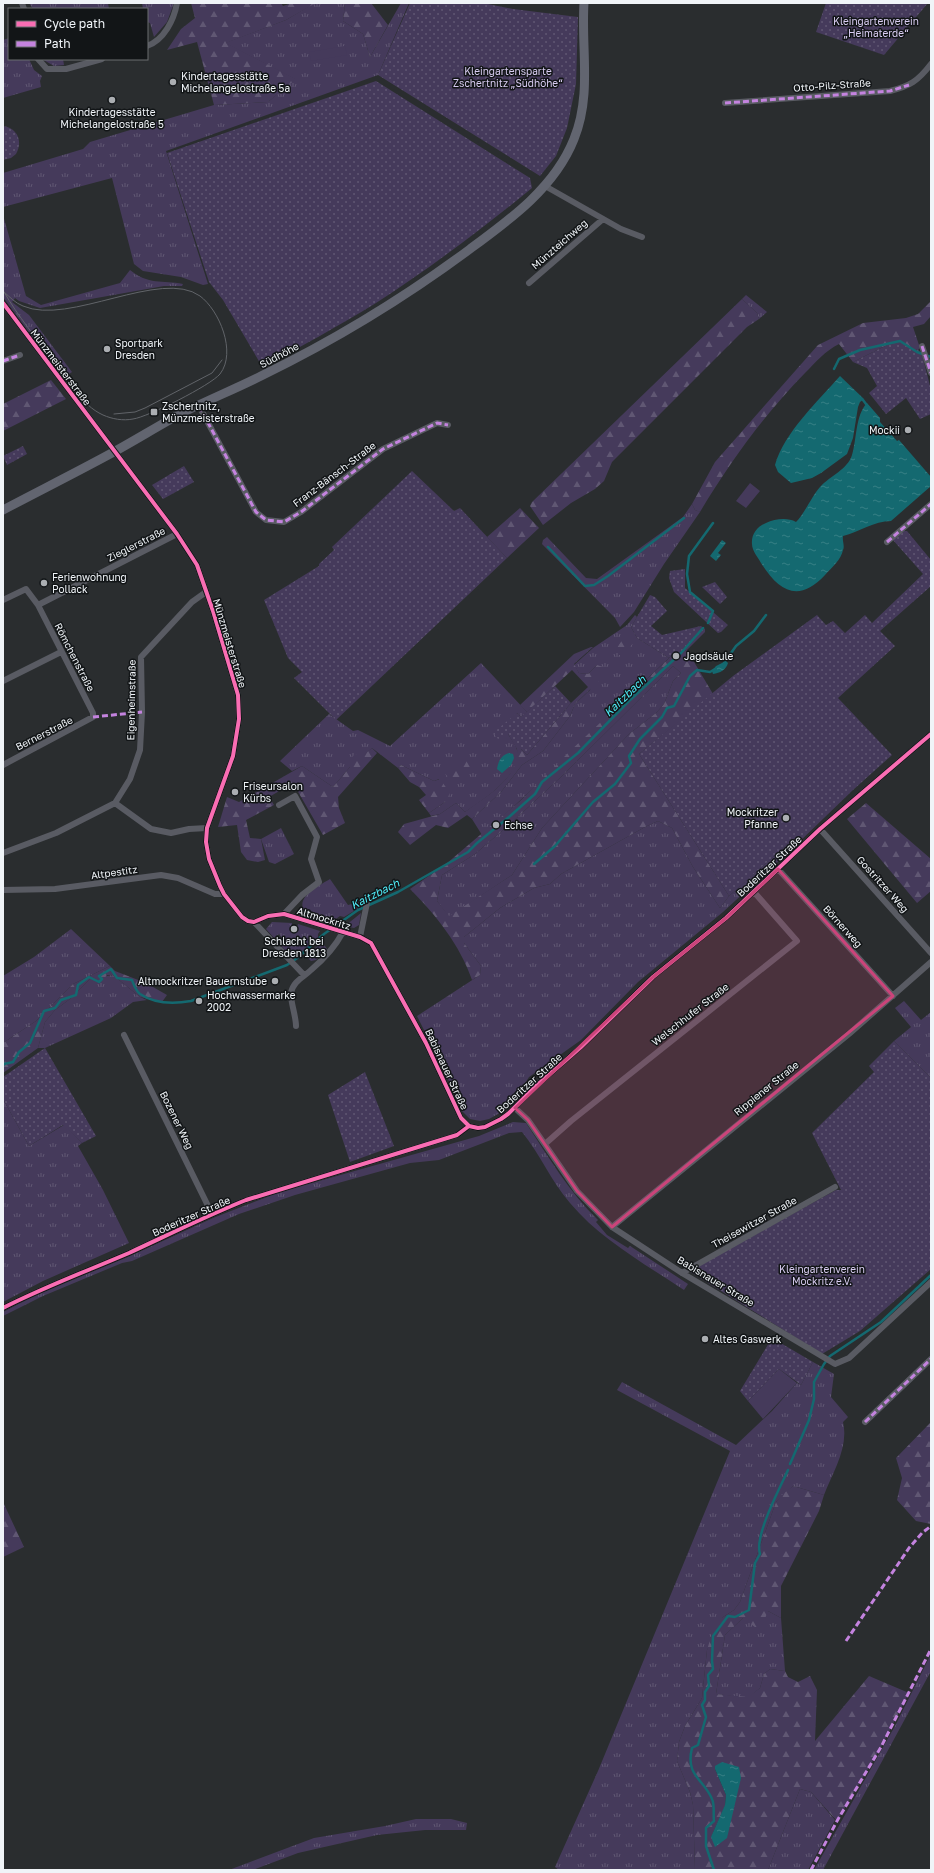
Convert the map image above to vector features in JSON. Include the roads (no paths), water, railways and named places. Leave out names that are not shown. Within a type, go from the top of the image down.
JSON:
[{"type":"street","points":[[148,46],[155,42],[166,30],[176,11],[177,3]]},
{"type":"street","name":"Südhöhe","points":[[3,510],[199,406],[308,352],[386,308],[424,283],[492,233],[524,206],[545,186],[564,160],[574,140],[580,122],[585,88],[584,3]]},
{"type":"street","points":[[39,60],[47,69],[66,69],[98,60]]},
{"type":"street","name":"Otto-Pilz-Straße","points":[[725,103],[890,91],[909,85],[920,79],[931,64]]},
{"type":"street","name":"Münzteichweg","points":[[545,186],[621,229],[642,237]]},
{"type":"street","name":"Münzteichweg","points":[[529,283],[603,219]]},
{"type":"street","name":"Münzmeisterstraße","points":[[3,303],[5,309],[177,534],[197,565],[236,689],[239,719],[233,756],[207,828],[206,842],[209,859],[224,894]]},
{"type":"street","points":[[922,346],[931,374]]},
{"type":"street","points":[[3,361],[20,355]]},
{"type":"street","name":"Franz-Bänsch-Straße","points":[[199,406],[256,512],[266,520],[284,522],[301,512],[383,449],[437,423],[448,425]]},
{"type":"street","points":[[888,542],[931,504]]},
{"type":"street","name":"Zieglerstraße","points":[[38,605],[177,534]]},
{"type":"street","points":[[3,600],[26,588],[38,605]]},
{"type":"street","name":"Eigenheimstraße","points":[[116,803],[130,779],[140,750],[142,712],[141,657],[192,602],[206,592]]},
{"type":"street","name":"Römchenstraße","points":[[38,605],[92,713],[93,718]]},
{"type":"street","points":[[3,682],[61,652]]},
{"type":"street","name":"Bernerstraße","points":[[3,765],[93,718]]},
{"type":"street","name":"Boderitzer Straße","points":[[3,1308],[21,1298],[130,1252],[246,1200],[457,1135],[469,1126],[478,1128],[501,1120],[535,1087],[581,1047],[653,977],[726,918],[820,830],[931,734]]},
{"type":"street","name":"Altmockritz","points":[[279,805],[295,796],[317,836],[311,859],[318,882],[284,914]]},
{"type":"street","points":[[3,853],[56,833],[116,803],[151,829],[171,833],[189,829],[207,828]]},
{"type":"street","name":"Gostritzer Weg","points":[[820,830],[931,953]]},
{"type":"street","name":"Börnerweg","points":[[778,869],[893,996]]},
{"type":"street","name":"Altpestitz","points":[[3,890],[55,890],[160,876],[178,878],[215,894],[224,894]]},
{"type":"street","name":"Welschhufer Straße","points":[[545,1144],[571,1121],[797,941],[754,892]]},
{"type":"street","points":[[224,894],[242,917],[248,921],[254,922],[304,975]]},
{"type":"street","name":"Altmockritz","points":[[360,937],[367,903]]},
{"type":"street","name":"Altmockritz","points":[[254,922],[268,916],[284,914],[360,937],[371,943],[378,954]]},
{"type":"street","name":"Altmockritz","points":[[296,1026],[296,1017],[291,993],[297,980],[310,971],[337,944],[342,932]]},
{"type":"street","name":"Babisnauer Straße","points":[[378,954],[426,1043],[457,1111],[464,1123],[469,1126]]},
{"type":"street","name":"Rippiener Straße","points":[[612,1227],[893,996],[931,962]]},
{"type":"street","name":"Bozener Weg","points":[[124,1035],[212,1214]]},
{"type":"street","name":"Babisnauer Straße","points":[[515,1108],[528,1120],[577,1192],[612,1227],[682,1273],[835,1364],[850,1358],[931,1282]]},
{"type":"street","name":"Theisewitzer Straße","points":[[682,1273],[835,1187]]},
{"type":"street","points":[[865,1422],[931,1359]]},
{"type":"water","points":[[840,376],[864,399],[860,402],[858,407],[853,438],[847,454],[812,478],[791,483],[778,472],[775,465],[779,453],[794,429]]},
{"type":"water","points":[[867,403],[880,418],[880,422],[897,441],[899,440],[931,477],[931,486],[891,521],[885,521],[843,536],[844,547],[842,554],[836,563],[816,584],[807,589],[798,591],[782,587],[768,573],[754,552],[752,540],[754,534],[760,526],[773,520],[785,519],[796,522],[820,487],[847,464],[854,449],[860,414]]},
{"type":"water","points":[[722,540],[726,543],[718,553],[721,555],[716,561],[710,556]]},
{"type":"water","points":[[726,661],[728,663],[724,669],[713,674],[712,671],[716,666]]},
{"type":"water","points":[[509,753],[513,754],[514,758],[511,765],[502,773],[497,769],[498,764],[502,757]]},
{"type":"water","points":[[722,1762],[739,1767],[741,1778],[727,1838],[715,1847],[711,1837],[725,1805],[726,1795],[715,1769],[715,1766]]},
{"type":"waterway","name":"Kaitzbach","points":[[834,369],[839,359],[860,350],[900,341],[917,352],[931,357]]},
{"type":"waterway","points":[[863,400],[866,404]]},
{"type":"waterway","points":[[548,547],[585,586],[594,585],[684,518]]},
{"type":"waterway","name":"Kaitzbach","points":[[708,623],[713,611],[690,592],[687,574],[689,556],[713,523]]},
{"type":"waterway","points":[[724,663],[736,646],[754,631],[766,615]]},
{"type":"waterway","name":"Kaitzbach","points":[[3,1066],[4,1064],[13,1062],[19,1052],[30,1043],[44,1011],[55,1008],[61,1000],[76,995],[78,985],[89,977],[99,982],[102,979],[99,976],[111,969],[117,978],[132,980],[137,991],[152,1000],[178,1003],[191,1001],[287,965],[324,934],[358,910],[398,892],[468,852],[535,794],[542,782],[578,753],[629,701],[681,653],[703,628]]},
{"type":"waterway","points":[[534,864],[555,846],[593,802],[615,784],[631,763],[629,756],[640,739],[662,717],[667,708],[674,706],[690,676],[697,670],[710,672],[715,669]]},
{"type":"waterway","points":[[790,1464],[809,1420],[814,1399],[814,1382],[824,1364],[830,1356],[881,1322],[931,1275]]},
{"type":"waterway","points":[[714,1870],[706,1846],[706,1828],[714,1821],[713,1804],[709,1792],[693,1771],[691,1765],[692,1748],[698,1745],[706,1717],[702,1705],[705,1700],[705,1692],[709,1686],[708,1675],[713,1669],[713,1636],[728,1616],[735,1617],[749,1610],[755,1563],[760,1554],[759,1546],[764,1524],[788,1470]]},
{"type":"tram line","points":[[3,290],[4,292],[9,301],[21,318],[75,391],[88,405],[103,415],[129,420],[152,413],[205,385],[220,374],[225,365],[227,354],[224,332],[214,311],[200,296],[183,289],[162,289],[139,292],[65,309],[42,310],[20,305],[13,300],[4,292],[3,291]]},
{"type":"tram line","points":[[114,414],[135,412],[145,408],[212,373],[222,360]]},
{"type":"place","name":"Kindertagesstätte Michelangelostraße 5a","points":[[173,82]]},
{"type":"place","name":"Kindertagesstätte Michelangelostraße 5","points":[[112,100]]},
{"type":"place","name":"Sportpark Dresden","points":[[107,349]]},
{"type":"place","name":"Zschertnitz, Münzmeisterstraße","points":[[154,412]]},
{"type":"place","name":"Mockii","points":[[908,430]]},
{"type":"place","name":"Ferienwohnung Pollack","points":[[44,583]]},
{"type":"place","name":"Jagdsäule","points":[[676,656]]},
{"type":"place","name":"Friseursalon Kürbs","points":[[235,792]]},
{"type":"place","name":"Mockritzer Pfanne","points":[[786,818]]},
{"type":"place","name":"Echse","points":[[496,825]]},
{"type":"place","name":"Schlacht bei Dresden 1813","points":[[294,929]]},
{"type":"place","name":"Altmockritzer Bauernstube","points":[[275,981]]},
{"type":"place","name":"Hochwassermarke 2002","points":[[199,1001]]},
{"type":"place","name":"Altes Gaswerk","points":[[705,1339]]},
{"type":"park label","name":"Kleingartenverein „Heimaterde“","points":[[876,26]]},
{"type":"park label","name":"Kleingartensparte Zschertnitz „Südhöhe“","points":[[508,76]]},
{"type":"park label","name":"Kleingartenverein Mockritz e.V.","points":[[822,1274]]}]
